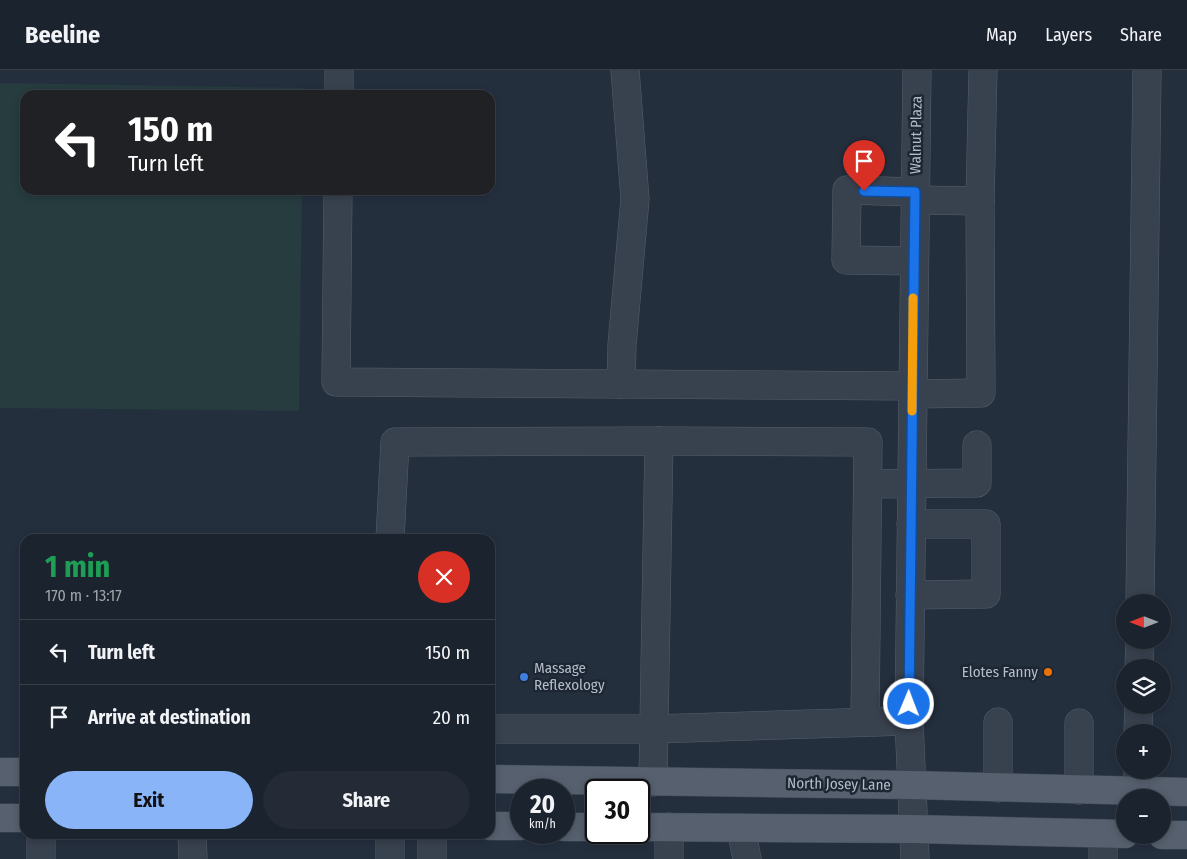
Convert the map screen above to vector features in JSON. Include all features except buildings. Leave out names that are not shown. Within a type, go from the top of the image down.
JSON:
[{"type":"main road","points":[[0,772],[20,772]]},
{"type":"main road","name":"North Josey Lane","points":[[495,779],[911,785],[1079,790],[1137,781],[1187,792]]},
{"type":"main road","points":[[0,818],[20,818]]},
{"type":"main road","points":[[495,826],[510,826]]},
{"type":"main road","points":[[650,827],[913,829],[1110,842]]},
{"type":"main road","points":[[1171,835],[1187,835]]},
{"type":"street","points":[[339,70],[339,90]]},
{"type":"street","points":[[621,384],[622,344],[636,199],[625,70]]},
{"type":"street","name":"Walnut Plaza","points":[[914,859],[909,721],[917,70]]},
{"type":"street","points":[[338,195],[336,382],[621,384],[981,393],[980,202],[983,70]]},
{"type":"street","points":[[1140,594],[1147,70]]},
{"type":"street","points":[[914,261],[846,260],[847,190],[980,202]]},
{"type":"street","points":[[653,782],[659,441]]},
{"type":"street","points":[[390,534],[395,442],[868,442],[865,722]]},
{"type":"street","points":[[869,484],[911,482],[977,483],[978,445]]},
{"type":"street","points":[[868,582],[910,588],[986,594],[986,524],[911,524]]},
{"type":"street","points":[[495,729],[654,729],[909,721]]},
{"type":"street","points":[[998,722],[998,788]]},
{"type":"street","points":[[1079,723],[1079,790]]},
{"type":"street","points":[[669,827],[669,859]]},
{"type":"street","points":[[741,828],[746,859]]},
{"type":"street","points":[[41,839],[41,859]]},
{"type":"street","points":[[192,839],[193,859]]},
{"type":"street","points":[[390,839],[390,859]]},
{"type":"street","points":[[432,839],[432,859]]},
{"type":"green space","points":[[0,83],[304,88],[304,90],[20,90],[20,195],[302,195],[299,411],[0,408]]},
{"type":"slow traffic","points":[[912,411],[913,298]]},
{"type":"place","name":"Elotes Fanny","points":[[1048,672]]},
{"type":"place","name":"Massage Reflexology","points":[[524,677]]},
{"type":"route","points":[[864,191],[915,192],[909,704]]}]
